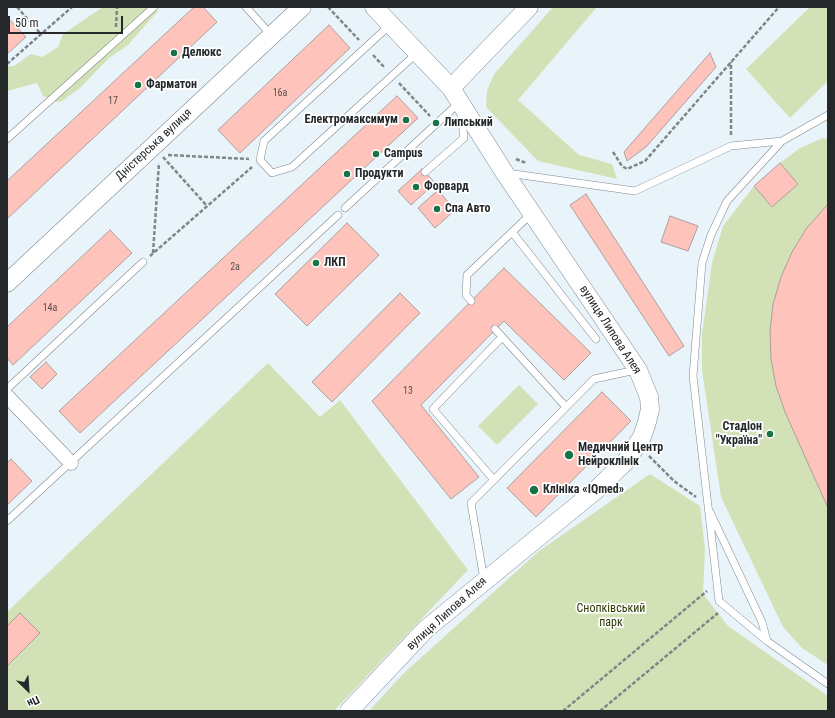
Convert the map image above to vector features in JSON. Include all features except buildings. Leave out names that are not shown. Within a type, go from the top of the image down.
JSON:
[{"type":"street","name":"Дністерська вулиця","points":[[7,283],[302,7]]},
{"type":"street","name":"вулиця Липова Алея","points":[[349,711],[426,629],[596,490],[626,461],[642,437],[650,409],[649,397],[638,370],[504,172],[456,95],[374,7]]},
{"type":"street","points":[[456,95],[529,7]]},
{"type":"street","points":[[7,396],[71,463]]},
{"type":"lane","points":[[7,139],[154,7]]},
{"type":"lane","points":[[246,7],[271,35]]},
{"type":"lane","points":[[390,24],[264,141],[260,160],[272,173],[292,167],[417,53]]},
{"type":"lane","points":[[345,208],[436,123],[456,95]]},
{"type":"lane","points":[[425,172],[464,138],[456,95]]},
{"type":"lane","points":[[828,115],[782,141],[727,201],[711,235],[702,263],[693,376],[719,601],[767,641],[828,684]]},
{"type":"lane","points":[[504,172],[635,191],[731,146],[782,141]]},
{"type":"lane","points":[[471,301],[466,295],[467,275],[532,213]]},
{"type":"lane","points":[[7,521],[338,215]]},
{"type":"lane","points":[[512,232],[596,339]]},
{"type":"lane","points":[[7,389],[143,262]]},
{"type":"lane","points":[[495,329],[566,407]]},
{"type":"lane","points":[[494,480],[433,409],[502,338]]},
{"type":"lane","points":[[484,581],[471,503],[594,379],[638,370]]},
{"type":"lane","points":[[708,506],[762,622],[767,641]]},
{"type":"path","points":[[17,7],[40,33]]},
{"type":"path","points":[[7,64],[40,33],[72,7]]},
{"type":"path","points":[[613,152],[622,166],[627,169],[645,161],[779,7]]},
{"type":"path","points":[[731,61],[731,146]]},
{"type":"path","points":[[401,86],[436,123]]},
{"type":"path","points":[[160,154],[260,160]]},
{"type":"path","points":[[160,154],[153,254],[260,160]]},
{"type":"path","points":[[160,154],[207,206]]},
{"type":"path","points":[[512,156],[529,164]]},
{"type":"path","points":[[645,453],[674,481],[708,506]]},
{"type":"path","points":[[563,711],[717,583]]},
{"type":"path","points":[[600,711],[726,607]]},
{"type":"green space","points":[[103,7],[156,7],[157,12],[128,45],[109,58],[80,88],[62,101],[57,102],[43,96],[37,83],[7,91],[7,66],[14,66],[31,54],[42,57],[58,47],[63,34]]},
{"type":"green space","points":[[553,7],[597,7],[518,100],[579,155],[612,164],[617,179],[538,161],[486,107],[487,90],[495,73]]},
{"type":"green space","points":[[810,7],[828,7],[828,81],[790,118],[746,69]]},
{"type":"green space","name":"Стадіон \"Україна\"","points":[[823,138],[828,139],[828,665],[802,648],[783,627],[721,497],[702,370],[702,334],[712,263],[723,226],[754,186],[780,163],[800,148]]},
{"type":"green space","points":[[268,363],[320,417],[340,400],[468,570],[334,711],[7,711],[7,612]]},
{"type":"green space","points":[[519,385],[538,404],[497,445],[478,426]]},
{"type":"green space","name":"Снопківський парк","points":[[650,474],[700,506],[705,549],[703,594],[728,626],[828,696],[828,711],[369,711],[403,674],[539,551]]},
{"type":"place","name":"Делюкс","points":[[174,53]]},
{"type":"place","name":"Фарматон","points":[[138,85]]},
{"type":"place","name":"Електромаксимум","points":[[406,120]]},
{"type":"place","name":"Липський","points":[[436,123]]},
{"type":"place","name":"Campus","points":[[376,154]]},
{"type":"place","name":"Продукти","points":[[347,174]]},
{"type":"place","name":"Форвард","points":[[416,187]]},
{"type":"place","name":"Спа Авто","points":[[437,209]]},
{"type":"place","name":"ЛКП","points":[[316,263]]},
{"type":"place","name":"Стадіон \"Україна\"","points":[[770,434]]},
{"type":"place","name":"Медичний Центр Нейроклінік","points":[[569,455]]},
{"type":"place","name":"Клініка «IQmed»","points":[[534,490]]}]
